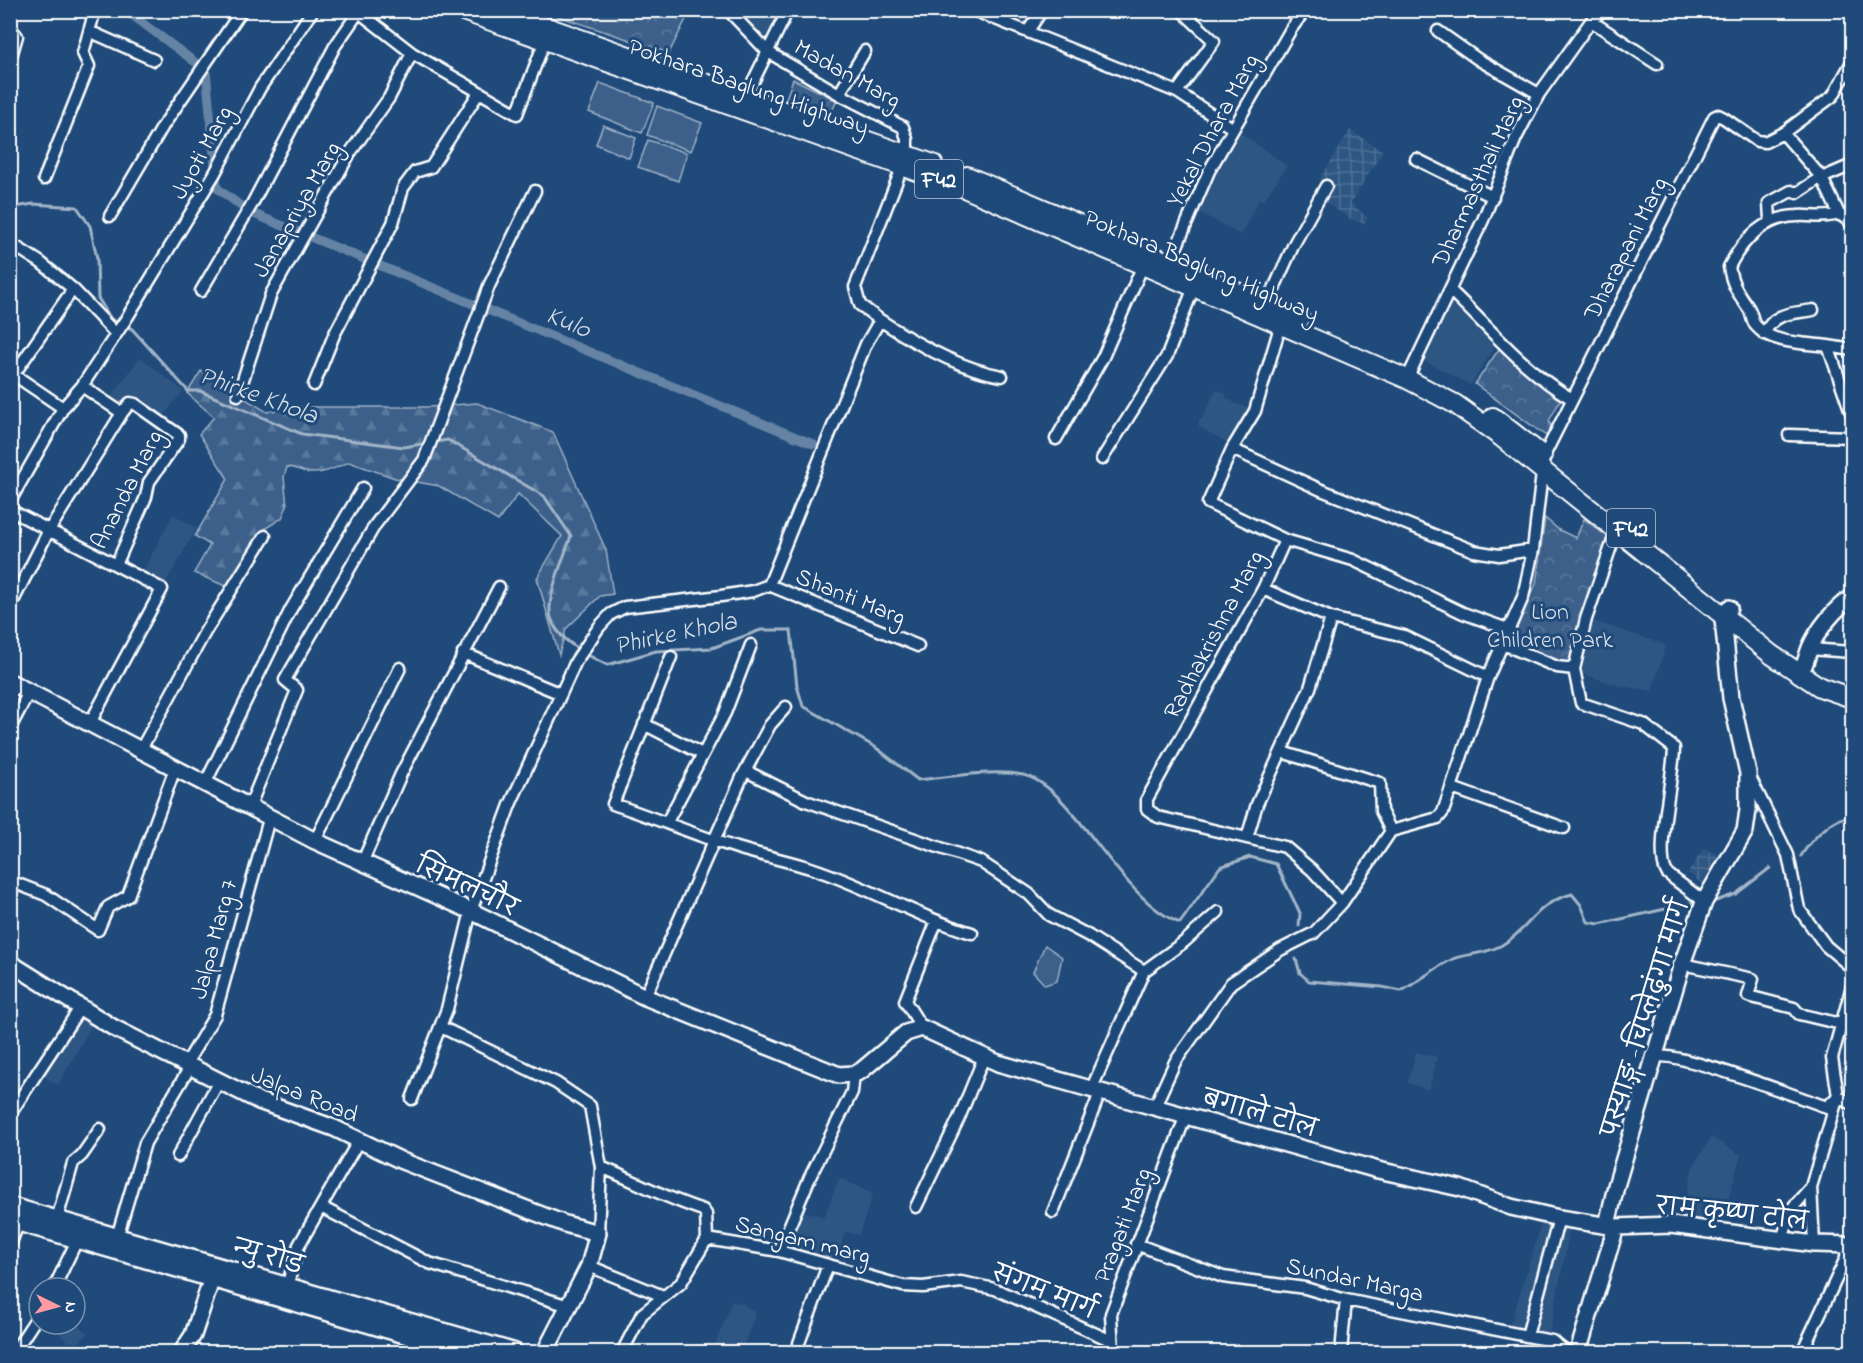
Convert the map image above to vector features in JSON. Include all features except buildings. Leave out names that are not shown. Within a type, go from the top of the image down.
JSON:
[{"type":"highway","name":"Pokhara Baglung Highway","points":[[460,10],[904,161],[981,182],[1171,270],[1267,304],[1282,319]]},
{"type":"highway","name":"Pokhara Baglung Highway","points":[[499,10],[746,96],[904,161],[1143,265],[1171,270],[1194,287],[1282,319],[1409,374],[1543,463],[1726,613]]},
{"type":"highway","name":"Pokhara Baglung Highway","points":[[1543,463],[1616,532],[1726,613],[1831,679],[1852,686]]},
{"type":"highway","name":"Pokhara Baglung Highway","points":[[1805,663],[1820,687],[1852,698]]},
{"type":"main road","points":[[1805,663],[1842,603],[1852,598]]},
{"type":"main road","name":"पस्याङ्ग -चिप्लेढुंगा मार्ग","points":[[1578,1353],[1612,1226],[1616,1186],[1682,964],[1704,902],[1745,831],[1748,810],[1748,773],[1731,698],[1726,613]]},
{"type":"main road","name":"सिमलचौर","points":[[10,682],[176,766],[269,819],[471,911],[645,997],[822,1069],[839,1075],[854,1074]]},
{"type":"main road","name":"Jalpa Road","points":[[10,963],[80,1008],[259,1101],[359,1140],[402,1161],[566,1224],[598,1233]]},
{"type":"main road","points":[[854,1074],[873,1062],[906,1033],[922,1028]]},
{"type":"main road","name":"बगाले टोल","points":[[922,1028],[984,1057],[1095,1091],[1378,1170],[1460,1188],[1511,1207],[1559,1218],[1612,1226]]},
{"type":"main road","name":"न्यु रोड","points":[[10,1206],[57,1219],[80,1233],[214,1273],[514,1353]]},
{"type":"main road","name":"न्यु रोड","points":[[15,1221],[117,1237],[214,1273]]},
{"type":"main road","name":"राम कृष्ण टोल","points":[[1612,1226],[1671,1225],[1781,1241],[1850,1244]]},
{"type":"main road","points":[[545,1353],[589,1266],[598,1233]]},
{"type":"main road","points":[[182,1353],[193,1335],[214,1273]]},
{"type":"main road","name":"न्यु रोड","points":[[285,1293],[465,1353]]},
{"type":"street","points":[[44,178],[90,66],[83,53],[95,10]]},
{"type":"street","points":[[110,216],[163,126],[242,10]]},
{"type":"street","name":"Jyoti Marg","points":[[10,501],[63,408],[82,386],[129,316],[215,173],[260,88],[313,10]]},
{"type":"street","name":"Madan Marg","points":[[728,10],[768,52],[838,94],[903,128],[907,139],[904,161]]},
{"type":"street","points":[[746,96],[788,10]]},
{"type":"street","points":[[973,10],[1124,73],[1177,92],[1232,128]]},
{"type":"street","points":[[1028,31],[1042,10]]},
{"type":"street","points":[[1177,92],[1214,41],[1181,10]]},
{"type":"street","name":"Yekal Dhara Marg","points":[[1171,270],[1177,246],[1195,203],[1232,128],[1291,29],[1305,10]]},
{"type":"street","name":"Dharmasthali Marg","points":[[1409,374],[1493,197],[1516,138],[1539,94],[1591,21],[1602,10]]},
{"type":"street","points":[[201,291],[252,204],[335,46],[359,11],[412,53],[478,94],[517,114],[545,40]]},
{"type":"street","points":[[1591,21],[1657,64]]},
{"type":"street","points":[[10,28],[17,36],[10,60]]},
{"type":"street","points":[[89,31],[154,60]]},
{"type":"street","points":[[1438,31],[1479,60],[1539,94]]},
{"type":"street","points":[[838,94],[865,51]]},
{"type":"street","name":"Janapriya Marg","points":[[238,395],[271,294],[350,153],[389,98],[412,53]]},
{"type":"street","name":"Dharapani Marg","points":[[1391,831],[1438,818],[1447,806],[1488,677],[1510,630],[1522,597],[1533,550],[1543,463],[1572,399],[1714,117],[1718,115],[1757,141],[1766,142],[1783,133],[1833,96],[1852,62]]},
{"type":"street","points":[[314,385],[334,335],[393,223],[403,188],[415,172],[430,167],[478,94]]},
{"type":"street","points":[[1783,133],[1821,178],[1839,214],[1852,223]]},
{"type":"street","points":[[1416,159],[1493,197]]},
{"type":"street","points":[[904,161],[855,287],[860,305],[880,321],[940,355],[1002,376]]},
{"type":"street","points":[[1770,220],[1771,201],[1791,191],[1797,194],[1821,178],[1852,165]]},
{"type":"street","points":[[1267,304],[1294,244],[1326,186]]},
{"type":"street","points":[[249,808],[297,690],[285,680],[375,525],[424,460],[489,286],[535,191]]},
{"type":"street","points":[[1839,214],[1830,217],[1797,216],[1770,220],[1746,241],[1729,267],[1732,285],[1750,311],[1754,325],[1764,334],[1793,342],[1852,350]]},
{"type":"street","points":[[10,243],[40,262],[73,289],[116,334]]},
{"type":"street","points":[[1056,438],[1103,357],[1143,265]]},
{"type":"street","points":[[1102,459],[1167,356],[1194,287]]},
{"type":"street","points":[[63,408],[12,373],[73,289]]},
{"type":"street","points":[[1450,290],[1476,314],[1496,339],[1530,370],[1572,399]]},
{"type":"street","points":[[1764,334],[1781,316],[1792,311],[1813,310]]},
{"type":"street","name":"Radhakrishna Marg","points":[[1282,319],[1255,411],[1232,449],[1208,503],[1286,540],[1263,589],[1148,799],[1147,809],[1158,817],[1285,847],[1312,870],[1342,903]]},
{"type":"street","points":[[412,1099],[441,1027],[471,911],[510,805],[582,652],[599,627],[619,609],[753,591],[769,585],[866,344],[880,321]]},
{"type":"street","points":[[1828,346],[1852,415]]},
{"type":"street","name":"Ananda Marg","points":[[82,386],[122,413]]},
{"type":"street","name":"Ananda Marg","points":[[10,510],[48,532],[116,565],[146,496],[149,482],[179,439],[179,435],[135,404],[130,403],[48,532],[10,607]]},
{"type":"street","points":[[1788,435],[1852,436]]},
{"type":"street","points":[[1232,449],[1319,489],[1474,551],[1499,555],[1533,550]]},
{"type":"street","points":[[205,784],[291,609],[363,488]]},
{"type":"street","points":[[1616,532],[1586,619],[1574,669],[1581,703],[1643,724],[1674,748],[1672,788],[1664,822],[1663,863],[1668,875],[1685,885],[1704,902]]},
{"type":"street","points":[[141,749],[205,632],[265,536]]},
{"type":"street","points":[[1286,540],[1353,560],[1463,613],[1510,630]]},
{"type":"street","points":[[90,723],[162,589],[116,565]]},
{"type":"street","name":"Shanti Marg","points":[[769,585],[918,645]]},
{"type":"street","points":[[362,863],[401,774],[499,587]]},
{"type":"street","points":[[1263,589],[1331,618],[1404,636],[1488,677]]},
{"type":"street","points":[[1247,838],[1257,804],[1310,688],[1331,618]]},
{"type":"street","points":[[1503,644],[1557,667],[1574,669]]},
{"type":"street","points":[[667,822],[725,713],[751,645]]},
{"type":"street","points":[[1805,663],[1852,652]]},
{"type":"street","points":[[463,653],[561,694]]},
{"type":"street","points":[[671,657],[613,804],[712,840],[826,873],[901,903],[936,922],[972,933]]},
{"type":"street","points":[[315,841],[400,668]]},
{"type":"street","points":[[10,728],[29,692]]},
{"type":"street","points":[[645,997],[712,840],[770,725],[786,707]]},
{"type":"street","points":[[644,724],[702,754]]},
{"type":"street","points":[[1155,1106],[1174,1062],[1231,983],[1281,950],[1314,933],[1342,903],[1391,831],[1381,811],[1380,783],[1282,752]]},
{"type":"street","points":[[10,881],[46,895],[98,930],[108,907],[128,896],[176,766]]},
{"type":"street","points":[[746,771],[806,801],[981,862],[1029,894],[1049,915],[1144,971]]},
{"type":"street","points":[[1748,773],[1788,855],[1799,909],[1826,946],[1852,968]]},
{"type":"street","points":[[1452,788],[1564,828]]},
{"type":"street","name":"Jalpa Marg 7","points":[[117,1237],[145,1143],[215,1015],[269,819]]},
{"type":"street","points":[[1053,1212],[1095,1091],[1144,971],[1184,942],[1218,912]]},
{"type":"street","points":[[922,1028],[905,1000],[936,922]]},
{"type":"street","points":[[1682,964],[1753,979],[1748,996],[1794,1008],[1799,1014],[1840,1024]]},
{"type":"street","points":[[1814,1244],[1811,1187],[1838,1096],[1832,1058],[1852,986]]},
{"type":"street","points":[[10,1114],[80,1008]]},
{"type":"street","points":[[441,1027],[556,1083],[590,1106],[600,1167],[598,1233]]},
{"type":"street","points":[[1656,1056],[1663,1054],[1695,1063],[1827,1107],[1838,1096]]},
{"type":"street","points":[[916,1207],[946,1148],[984,1057]]},
{"type":"street","points":[[779,1251],[810,1177],[852,1092],[854,1074]]},
{"type":"street","points":[[178,1155],[219,1081]]},
{"type":"street","points":[[1838,1096],[1852,1104]]},
{"type":"street","name":"Pragati Marg","points":[[1112,1347],[1111,1314],[1186,1115]]},
{"type":"street","points":[[57,1219],[73,1163],[82,1155],[100,1129]]},
{"type":"street","points":[[285,1293],[299,1245],[359,1140]]},
{"type":"street","points":[[600,1167],[636,1181],[668,1199],[703,1210],[706,1214],[707,1239]]},
{"type":"street","points":[[1781,1241],[1794,1206],[1811,1187]]},
{"type":"street","points":[[321,1207],[429,1263],[569,1306]]},
{"type":"street","points":[[1527,1336],[1559,1218]]},
{"type":"street","points":[[10,1245],[15,1221]]},
{"type":"street","points":[[60,1276],[80,1233]]},
{"type":"street","name":"Sangam marg","points":[[622,1353],[642,1314],[681,1282],[707,1239],[779,1251],[903,1286],[923,1287]]},
{"type":"street","name":"Sundar Marga","points":[[1136,1244],[1223,1277],[1295,1286],[1346,1300],[1552,1341],[1566,1353]]},
{"type":"street","points":[[1803,1353],[1846,1258],[1850,1244]]},
{"type":"street","points":[[799,1342],[828,1265]]},
{"type":"street","points":[[589,1266],[663,1296]]},
{"type":"street","name":"संगम मार्ग","points":[[923,1287],[961,1282],[994,1288],[1112,1347]]},
{"type":"street","points":[[1341,1353],[1346,1300]]},
{"type":"street","points":[[14,1353],[27,1333]]},
{"type":"shaded area","points":[[734,11],[782,11],[765,43]]},
{"type":"shaded area","points":[[1236,130],[1287,166],[1263,201],[1259,199],[1241,235],[1193,209]]},
{"type":"shaded area","points":[[1350,130],[1383,151],[1351,203],[1368,218],[1364,223],[1352,220],[1325,202],[1333,189],[1319,180]]},
{"type":"shaded area","points":[[1449,295],[1495,346],[1471,385],[1421,359]]},
{"type":"shaded area","points":[[140,357],[183,391],[160,420],[131,398],[122,409],[110,399]]},
{"type":"shaded area","points":[[1216,389],[1226,394],[1226,397],[1236,404],[1251,408],[1246,421],[1238,426],[1239,429],[1230,444],[1199,427],[1199,420],[1202,419]]},
{"type":"shaded area","points":[[173,514],[197,528],[163,587],[141,575]]},
{"type":"shaded area","points":[[1593,621],[1666,645],[1652,691],[1620,686],[1585,675],[1582,671]]},
{"type":"shaded area","points":[[1703,849],[1721,855],[1701,883],[1688,873]]},
{"type":"shaded area","points":[[78,1014],[93,1023],[58,1085],[38,1073]]},
{"type":"shaded area","points":[[1416,1052],[1437,1057],[1429,1090],[1408,1083]]},
{"type":"shaded area","points":[[1711,1137],[1741,1155],[1721,1225],[1683,1215],[1692,1169]]},
{"type":"shaded area","points":[[839,1178],[873,1193],[859,1235],[845,1232],[838,1258],[785,1246],[797,1209],[824,1217]]},
{"type":"shaded area","points":[[1541,1225],[1570,1228],[1549,1336],[1510,1326]]},
{"type":"shaded area","points":[[732,1301],[743,1304],[756,1313],[741,1352],[712,1352]]},
{"type":"shaded area","points":[[62,1336],[85,1336],[74,1348]]},
{"type":"green space","points":[[690,10],[669,53],[543,11]]},
{"type":"green space","points":[[793,79],[837,100],[829,118],[785,101]]},
{"type":"green space","points":[[600,83],[654,103],[642,133],[589,112]]},
{"type":"green space","points":[[657,106],[702,123],[691,151],[647,135]]},
{"type":"green space","points":[[603,125],[636,138],[629,158],[596,144]]},
{"type":"green space","points":[[648,140],[687,153],[678,181],[638,167]]},
{"type":"green space","points":[[1499,349],[1536,382],[1562,397],[1549,421],[1552,429],[1546,436],[1475,384]]},
{"type":"green space","points":[[201,371],[267,412],[297,407],[430,407],[477,403],[553,432],[606,550],[613,594],[600,596],[566,629],[559,655],[537,578],[562,536],[518,494],[498,521],[439,486],[395,478],[349,462],[331,470],[316,473],[287,467],[284,477],[287,506],[282,518],[266,528],[228,587],[194,573],[210,545],[195,536],[228,479],[199,434],[214,417],[187,393]]},
{"type":"green space","name":"Lion Children Park","points":[[1545,518],[1559,530],[1576,538],[1584,519],[1609,538],[1585,606],[1572,663],[1560,662],[1513,641],[1516,623],[1536,584]]},
{"type":"green space","points":[[1045,945],[1062,957],[1057,981],[1045,985],[1033,972]]},
{"type":"waterway","name":"Kulo","points":[[125,10],[195,62]]},
{"type":"waterway","name":"Kulo","points":[[206,70],[217,188],[242,207]]},
{"type":"waterway","name":"Phirke Khola","points":[[10,208],[33,204],[77,207],[90,226],[97,258],[98,298],[111,319],[119,323]]},
{"type":"waterway","name":"Kulo","points":[[254,214],[298,232]]},
{"type":"waterway","name":"Kulo","points":[[308,236],[813,444]]},
{"type":"waterway","name":"Phirke Khola","points":[[125,326],[132,329],[188,391],[200,391],[302,434],[404,447],[428,443]]},
{"type":"waterway","name":"Phirke Khola","points":[[435,442],[448,440],[544,496],[571,536],[553,589],[551,618],[554,626],[566,640],[591,657],[607,665],[656,651],[712,648],[761,630],[791,630],[797,686],[803,706],[875,747],[918,780],[970,774],[1011,773],[1042,783],[1079,820],[1137,892],[1158,911],[1180,923],[1220,867],[1250,857],[1276,864],[1300,913],[1299,926]]},
{"type":"waterway","name":"Phirke Khola","points":[[1801,856],[1810,843],[1830,825],[1844,817],[1852,816]]},
{"type":"waterway","name":"Phirke Khola","points":[[1713,902],[1736,894],[1770,868]]},
{"type":"waterway","name":"Phirke Khola","points":[[1296,959],[1300,973],[1309,981],[1382,987],[1401,991],[1453,959],[1489,951],[1502,945],[1513,938],[1549,904],[1572,894],[1581,905],[1588,922],[1599,924],[1692,903]]}]
